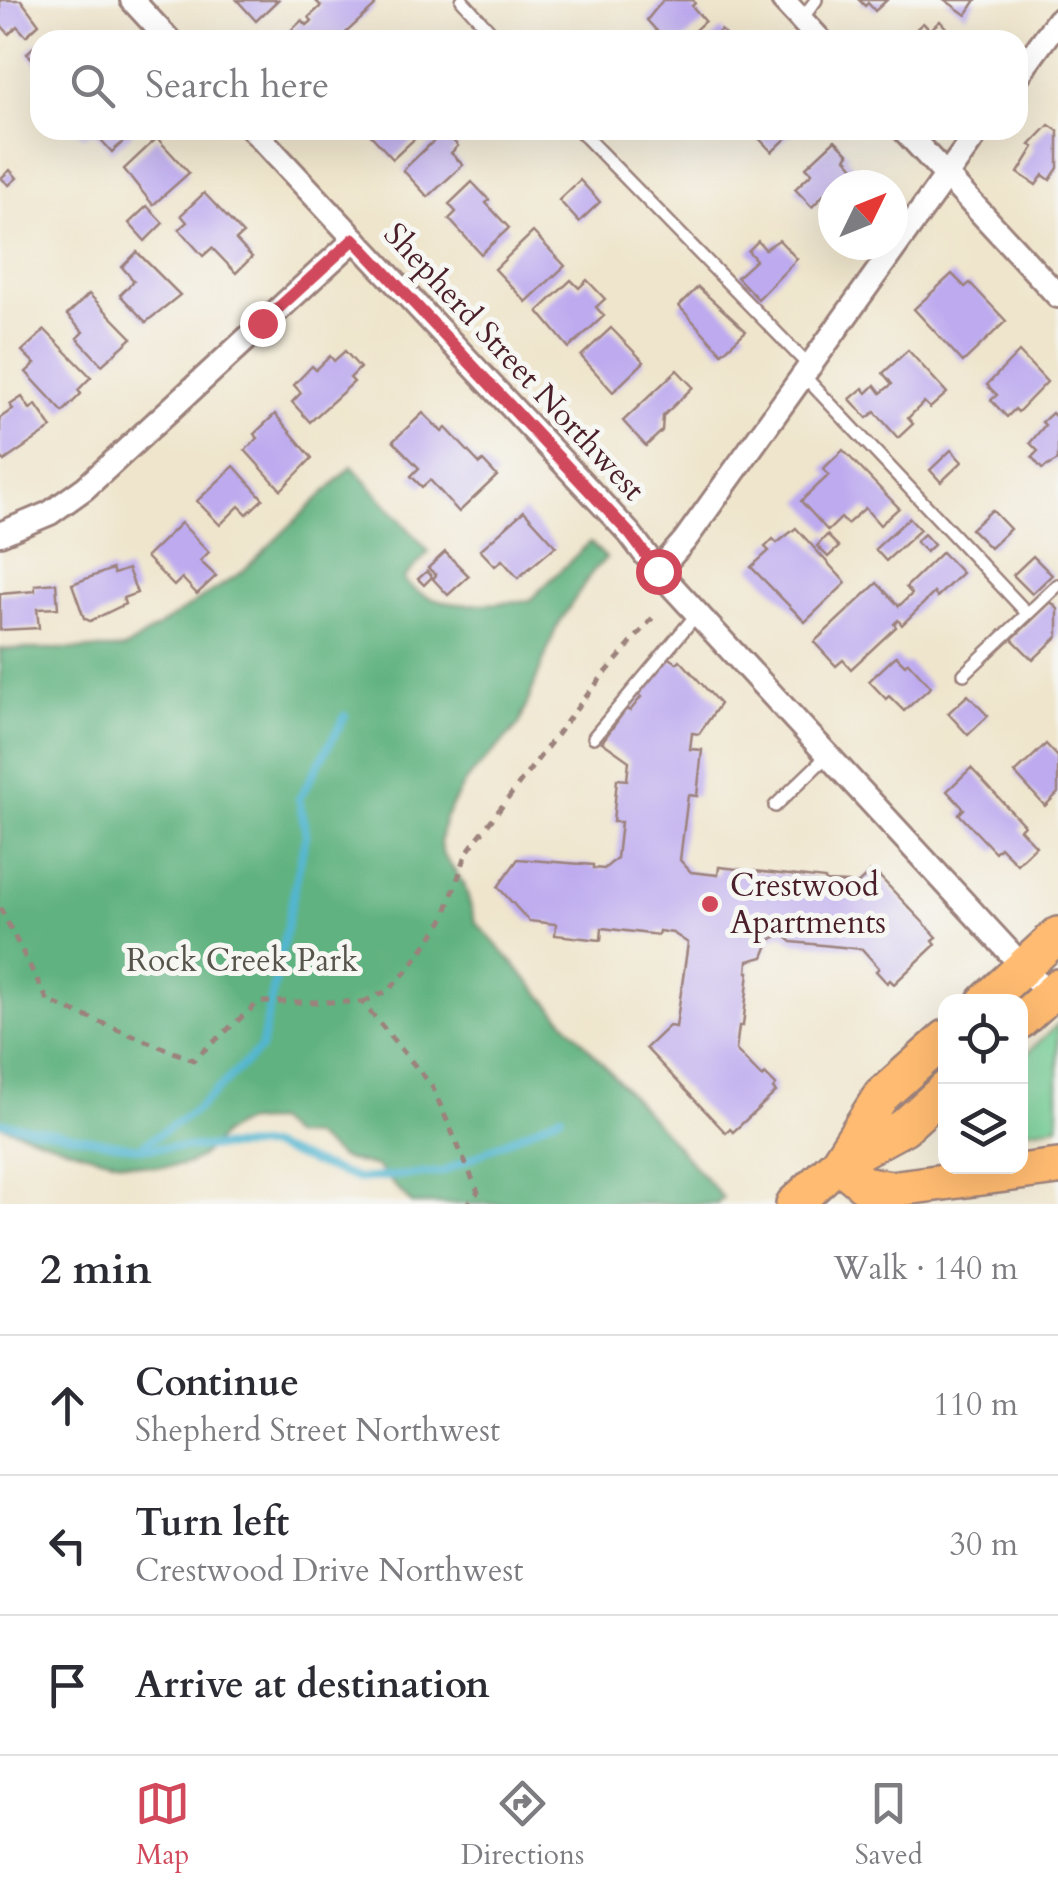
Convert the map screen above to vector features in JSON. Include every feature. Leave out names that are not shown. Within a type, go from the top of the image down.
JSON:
[{"type":"main road","points":[[994,994],[1058,935]]},
{"type":"main road","points":[[1028,1014],[1054,991]]},
{"type":"main road","points":[[838,1163],[881,1096],[938,1045]]},
{"type":"main road","points":[[794,1204],[838,1163],[904,1126],[938,1096]]},
{"type":"main road","points":[[838,1163],[863,1184],[890,1189],[1058,1168]]},
{"type":"street","points":[[132,0],[160,30]]},
{"type":"street","points":[[783,0],[810,30]]},
{"type":"street","points":[[1028,62],[1058,20]]},
{"type":"street","name":"Shepherd Street Northwest","points":[[262,140],[630,534],[697,614],[1023,967],[1054,991]]},
{"type":"street","points":[[913,140],[1058,296]]},
{"type":"street","points":[[658,571],[807,372],[972,140]]},
{"type":"street","points":[[0,534],[50,512],[84,488],[354,239]]},
{"type":"lane","points":[[462,0],[489,30]]},
{"type":"lane","points":[[801,20],[816,0]]},
{"type":"lane","points":[[589,140],[1027,613]]},
{"type":"lane","points":[[964,674],[1058,585]]},
{"type":"lane","points":[[594,737],[697,614]]},
{"type":"lane","points":[[775,806],[828,755]]},
{"type":"path","points":[[0,908],[48,1001],[193,1060],[259,1002],[362,1002],[388,990],[410,967],[443,921],[467,852],[591,690],[656,616]]},
{"type":"path","points":[[362,1002],[432,1086],[478,1192],[468,1204]]},
{"type":"green space","name":"Rock Creek Park","points":[[352,466],[429,552],[403,579],[429,598],[462,604],[530,600],[590,542],[606,558],[592,572],[556,628],[519,725],[465,782],[444,820],[440,844],[443,855],[464,884],[475,921],[723,1198],[717,1204],[412,1204],[377,1167],[341,1158],[312,1136],[292,1136],[275,1121],[237,1125],[192,1162],[163,1167],[116,1161],[0,1125],[0,649],[124,649],[242,572]]},
{"type":"green space","points":[[1058,1024],[1058,1126],[1028,1130],[1028,1052]]},
{"type":"building","points":[[0,0],[21,0],[39,24],[26,36],[17,26],[9,34],[0,24]]},
{"type":"building","points":[[237,0],[278,0],[256,21]]},
{"type":"building","points":[[315,0],[370,0],[375,6],[349,30],[291,30],[302,20],[307,25],[312,21],[309,17],[321,6]]},
{"type":"building","points":[[663,0],[693,0],[692,6],[705,21],[695,30],[656,30],[647,20]]},
{"type":"building","points":[[859,0],[887,0],[875,11]]},
{"type":"building","points":[[945,0],[976,0],[966,15]]},
{"type":"building","points":[[940,21],[948,30],[930,30]]},
{"type":"building","points":[[1049,125],[1058,131],[1058,168],[1050,180],[1043,175],[1036,185],[1018,173],[1034,147],[1030,145]]},
{"type":"building","points":[[101,140],[125,140],[112,152]]},
{"type":"building","points":[[159,140],[189,173],[153,205],[124,169]]},
{"type":"building","points":[[375,140],[413,140],[393,159]]},
{"type":"building","points":[[435,140],[452,140],[458,146],[451,153],[463,165],[428,197],[403,170]]},
{"type":"building","points":[[761,140],[785,140],[772,152]]},
{"type":"building","points":[[835,140],[849,154],[846,158],[857,170],[818,170],[818,201],[812,207],[795,189],[812,173],[806,167]]},
{"type":"building","points":[[10,170],[17,178],[9,185],[1,178]]},
{"type":"building","points":[[580,180],[600,202],[579,222],[559,200]]},
{"type":"building","points":[[472,182],[509,228],[481,254],[449,219],[456,212],[449,204]]},
{"type":"building","points":[[204,193],[243,234],[236,240],[252,257],[236,273],[212,248],[203,256],[179,229],[187,222],[181,215]]},
{"type":"building","points":[[147,206],[163,223],[145,241],[129,223]]},
{"type":"building","points":[[533,232],[565,266],[526,302],[495,269]]},
{"type":"building","points":[[779,240],[797,259],[758,299],[737,277],[756,260],[748,251],[758,241],[765,249]]},
{"type":"building","points":[[137,252],[180,295],[146,322],[120,295],[134,281],[122,267]]},
{"type":"building","points":[[952,274],[965,287],[970,283],[1006,321],[963,362],[914,309]]},
{"type":"building","points":[[571,280],[579,288],[587,280],[605,299],[596,307],[604,316],[569,348],[538,311]]},
{"type":"building","points":[[698,287],[746,331],[722,353],[679,306]]},
{"type":"building","points":[[89,294],[132,338],[102,365],[77,338],[83,332],[67,315]]},
{"type":"building","points":[[611,328],[644,362],[613,392],[581,356]]},
{"type":"building","points":[[45,330],[91,377],[63,412],[26,372],[35,364],[22,351]]},
{"type":"building","points":[[908,350],[947,393],[930,408],[924,402],[908,418],[913,424],[898,438],[875,412],[867,418],[850,399],[863,388],[867,393],[875,385],[881,393],[892,384],[883,373]]},
{"type":"building","points":[[345,351],[360,368],[350,378],[354,382],[310,422],[292,402],[301,393],[294,385],[312,366],[316,370],[330,356],[334,361]]},
{"type":"building","points":[[1019,352],[1047,382],[1018,412],[1015,409],[1007,417],[991,400],[997,395],[987,385]]},
{"type":"building","points":[[677,370],[693,387],[663,416],[662,431],[646,446],[623,421]]},
{"type":"building","points":[[22,397],[30,409],[36,405],[52,428],[4,461],[0,455],[0,418]]},
{"type":"building","points":[[423,413],[442,432],[446,428],[497,476],[459,512],[430,480],[422,487],[411,476],[419,468],[393,441]]},
{"type":"building","points":[[1052,413],[1058,413],[1058,460],[1042,469],[1032,457],[1038,451],[1030,443]]},
{"type":"building","points":[[275,414],[312,458],[281,490],[245,450],[258,438],[254,434]]},
{"type":"building","points":[[843,450],[899,508],[880,525],[865,508],[847,524],[841,518],[828,531],[801,501],[829,475],[823,469]]},
{"type":"building","points":[[951,450],[962,462],[941,482],[930,470]]},
{"type":"building","points":[[234,466],[263,499],[247,514],[239,506],[220,525],[197,501]]},
{"type":"building","points":[[992,510],[1010,529],[990,548],[971,529]]},
{"type":"building","points":[[524,511],[556,546],[518,578],[502,560],[495,566],[480,550]]},
{"type":"building","points":[[909,518],[920,530],[886,561],[875,549]]},
{"type":"building","points":[[181,523],[209,552],[200,561],[216,576],[197,594],[182,578],[174,586],[146,557]]},
{"type":"building","points":[[796,528],[846,583],[805,622],[751,567],[769,551],[765,547],[773,539],[777,543]]},
{"type":"building","points":[[924,534],[934,545],[926,552],[916,542]]},
{"type":"building","points":[[827,535],[839,547],[828,557],[817,546]]},
{"type":"building","points":[[445,552],[469,576],[448,595],[428,568]]},
{"type":"building","points":[[942,552],[962,573],[937,597],[934,593],[902,625],[898,620],[896,627],[851,669],[843,660],[836,666],[814,642],[877,583],[899,606],[912,594],[906,587]]},
{"type":"building","points":[[1033,556],[1052,575],[1032,594],[1013,575]]},
{"type":"building","points":[[112,569],[114,574],[128,569],[137,593],[123,598],[125,604],[90,621],[84,618],[72,584]]},
{"type":"building","points":[[427,571],[432,577],[424,585],[418,579]]},
{"type":"building","points":[[56,583],[58,608],[37,609],[39,628],[0,630],[0,594],[35,591],[35,585]]},
{"type":"building","points":[[1051,602],[1058,609],[1058,636],[1033,660],[1012,639]]},
{"type":"building","name":"Crestwood Apartments","points":[[665,655],[677,663],[680,660],[720,704],[699,734],[692,733],[690,749],[702,750],[697,796],[688,795],[680,860],[691,872],[718,875],[719,867],[825,879],[854,887],[870,872],[877,880],[880,877],[937,937],[933,940],[936,944],[894,984],[890,980],[887,983],[876,971],[879,968],[862,949],[792,942],[782,934],[770,940],[763,957],[748,961],[743,1026],[739,1026],[736,1050],[762,1077],[765,1074],[776,1085],[776,1092],[733,1132],[730,1129],[726,1133],[646,1048],[669,1026],[676,1027],[688,943],[673,933],[659,931],[658,935],[602,928],[601,940],[555,935],[556,924],[529,921],[498,887],[518,859],[604,869],[617,858],[621,822],[613,822],[617,779],[627,780],[629,761],[602,742],[626,709],[630,711],[641,697],[637,694]]},
{"type":"building","points":[[896,656],[905,665],[908,662],[931,687],[904,711],[869,681]]},
{"type":"building","points":[[968,695],[988,716],[968,735],[948,713]]},
{"type":"building","points":[[1046,744],[1058,757],[1058,793],[1045,806],[1015,773]]},
{"type":"building","points":[[971,768],[1024,825],[1020,829],[1036,846],[1017,864],[1000,847],[995,852],[959,814],[964,809],[947,791]]},
{"type":"waterway","points":[[140,1147],[197,1109],[261,1048],[306,834],[299,799],[345,716]]},
{"type":"waterway","points":[[0,1122],[138,1148],[268,1146],[358,1179],[443,1172],[561,1115]]},
{"type":"place","name":"Crestwood Apartments","points":[[710,904]]},
{"type":"route","points":[[262,323],[354,239],[630,534],[658,571]]}]
